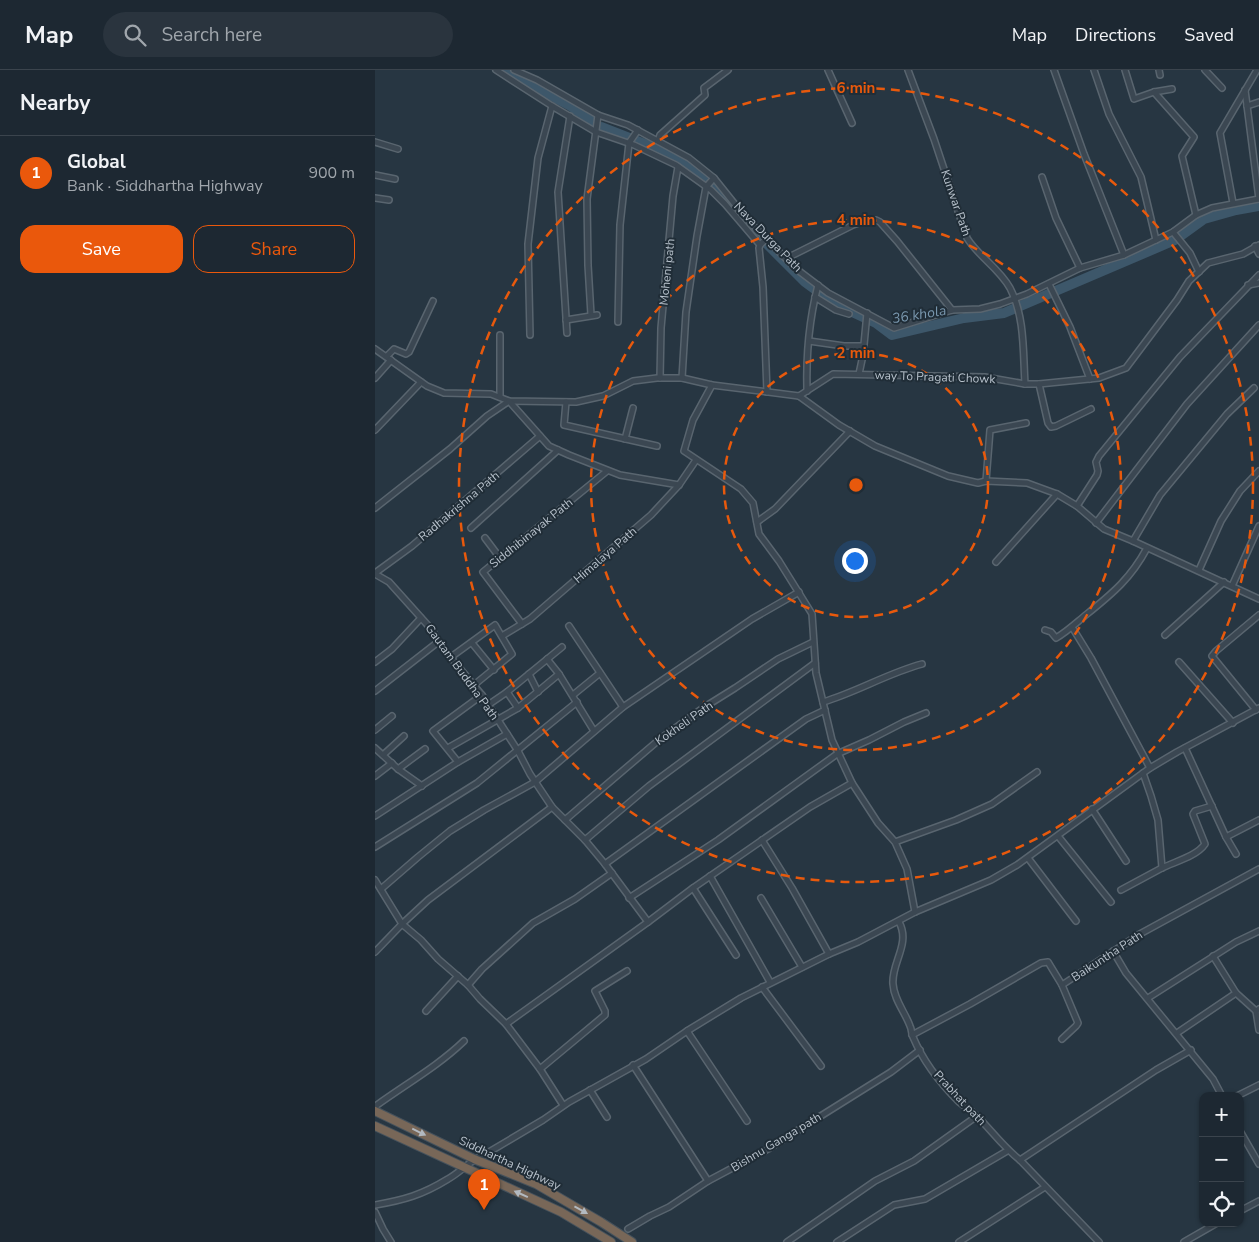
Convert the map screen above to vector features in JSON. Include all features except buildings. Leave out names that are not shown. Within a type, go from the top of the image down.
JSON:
[{"type":"highway","name":"Siddhartha Highway","points":[[376,1108],[474,1159],[535,1184],[632,1242]]},
{"type":"highway","name":"Siddhartha Highway","points":[[375,1126],[561,1212],[611,1242]]},
{"type":"street","points":[[496,70],[596,132],[629,143],[659,156],[678,167],[706,187],[725,204],[760,245],[767,392]]},
{"type":"street","name":"Nava Durga Path","points":[[514,70],[537,80],[598,116],[628,125],[689,158],[714,178],[746,218],[795,268],[828,293],[894,328],[951,310],[980,309],[1000,304],[1049,284],[1080,268],[1124,256],[1173,232],[1196,215],[1213,208],[1259,199]]},
{"type":"street","points":[[658,141],[660,135],[705,95],[704,88],[728,70]]},
{"type":"street","points":[[828,70],[852,123]]},
{"type":"street","name":"Kunwar Path","points":[[908,70],[934,139],[967,238],[975,250],[990,264],[1009,288],[1016,303],[1021,320],[1025,384]]},
{"type":"street","points":[[1054,70],[1084,154],[1124,256]]},
{"type":"street","points":[[1094,70],[1109,114],[1141,177],[1156,240]]},
{"type":"street","points":[[1125,70],[1134,99],[1154,92],[1172,89]]},
{"type":"street","points":[[1233,203],[1220,133],[1257,70]]},
{"type":"street","points":[[1208,71],[1222,88]]},
{"type":"street","points":[[1245,90],[1259,199]]},
{"type":"street","points":[[1154,92],[1194,137],[1182,156],[1196,215]]},
{"type":"street","points":[[1247,106],[1259,102]]},
{"type":"street","points":[[530,335],[528,244],[538,158],[552,106]]},
{"type":"street","points":[[567,333],[558,192],[570,116]]},
{"type":"street","points":[[566,320],[594,315],[587,265],[587,199],[598,116]]},
{"type":"street","points":[[618,322],[620,225],[629,143],[638,130]]},
{"type":"street","points":[[375,142],[397,149]]},
{"type":"street","name":"Moheni path","points":[[660,378],[661,328],[673,196],[678,167]]},
{"type":"street","points":[[375,175],[395,179]]},
{"type":"street","points":[[1042,177],[1056,218],[1080,268]]},
{"type":"street","points":[[682,378],[686,312],[706,187],[714,178]]},
{"type":"street","points":[[375,198],[389,200]]},
{"type":"street","points":[[787,258],[846,229],[873,219],[880,222],[951,310]]},
{"type":"street","points":[[1173,232],[1190,253],[1199,272]]},
{"type":"street","points":[[760,245],[767,238]]},
{"type":"street","points":[[1257,245],[1259,254]]},
{"type":"street","name":"way To Pragati Chowk","points":[[799,396],[833,374],[985,377],[1025,384],[1039,384],[1090,379],[1127,368],[1189,281],[1208,263],[1243,254],[1257,245]]},
{"type":"street","points":[[1077,506],[1097,475],[1096,462],[1099,456],[1180,357],[1259,275]]},
{"type":"street","points":[[1247,286],[1259,282]]},
{"type":"street","points":[[1049,284],[1070,326],[1090,379]]},
{"type":"street","points":[[807,391],[806,365],[818,286]]},
{"type":"street","points":[[815,297],[836,310],[849,314]]},
{"type":"street","points":[[375,378],[394,349],[405,354],[409,352],[433,300]]},
{"type":"street","points":[[859,374],[867,313]]},
{"type":"street","points":[[1096,522],[1187,404],[1259,325]]},
{"type":"street","points":[[499,397],[500,335]]},
{"type":"street","points":[[809,341],[844,346],[864,346]]},
{"type":"street","points":[[375,349],[421,382],[444,392],[491,394],[509,401],[576,402],[603,396],[633,381],[660,378],[682,378],[712,385],[799,396],[875,446],[948,476],[978,483],[986,481],[1027,482],[1057,494],[1077,506],[1104,529],[1199,570],[1259,599]]},
{"type":"street","points":[[375,430],[421,382]]},
{"type":"street","points":[[1039,384],[1048,424],[1051,427],[1091,408]]},
{"type":"street","points":[[712,385],[693,420],[684,451],[741,489],[753,503],[759,534],[779,561],[812,614],[815,663],[832,740],[852,783],[878,823],[895,842],[907,869],[915,912]]},
{"type":"street","points":[[1133,541],[1160,495],[1227,414],[1254,388]]},
{"type":"street","points":[[509,401],[549,446],[607,471],[679,485]]},
{"type":"street","points":[[375,508],[450,449],[487,416],[509,401]]},
{"type":"street","points":[[567,402],[564,425],[657,446]]},
{"type":"street","points":[[625,439],[633,408]]},
{"type":"street","points":[[986,481],[990,430],[1026,423]]},
{"type":"street","points":[[757,522],[775,509],[850,431]]},
{"type":"street","name":"Radhakrishna Path","points":[[375,573],[412,546],[540,436]]},
{"type":"street","points":[[471,528],[558,450]]},
{"type":"street","name":"Himalaya Path","points":[[502,636],[522,624],[651,515],[679,485],[696,460]]},
{"type":"street","name":"Siddhibinayak Path","points":[[522,624],[483,572],[607,471]]},
{"type":"street","points":[[1199,570],[1221,521],[1240,491],[1259,471]]},
{"type":"street","points":[[996,562],[1057,494]]},
{"type":"street","points":[[1232,586],[1259,526]]},
{"type":"street","points":[[485,538],[500,558]]},
{"type":"street","points":[[1045,630],[1051,632],[1056,638],[1072,627],[1118,589],[1147,548]]},
{"type":"street","name":"Gautam Buddha Path","points":[[375,573],[389,582],[433,630],[438,642],[482,695],[552,807],[585,840],[648,922]]},
{"type":"street","points":[[1165,635],[1224,582]]},
{"type":"street","points":[[381,890],[450,831],[535,782],[623,707],[752,619],[799,592]]},
{"type":"street","points":[[375,1205],[413,1196],[456,1174],[474,1159],[484,1155],[590,1090],[658,1052],[687,1030],[770,982],[858,942],[915,912],[991,880],[1028,858],[1150,768],[1257,709],[1212,656],[1259,615]]},
{"type":"street","points":[[375,662],[391,649],[421,618]]},
{"type":"street","points":[[451,656],[495,625],[512,654],[475,685]]},
{"type":"street","points":[[569,626],[623,707]]},
{"type":"street","points":[[1072,627],[1091,658],[1150,768]]},
{"type":"street","points":[[375,691],[438,642]]},
{"type":"street","name":"Kokheli Path","points":[[565,820],[660,739],[703,708],[778,659],[813,642]]},
{"type":"street","points":[[472,643],[494,670]]},
{"type":"street","points":[[488,705],[562,647]]},
{"type":"street","points":[[547,659],[573,695],[594,731]]},
{"type":"street","points":[[1179,662],[1233,723]]},
{"type":"street","points":[[585,840],[649,786],[815,663]]},
{"type":"street","points":[[823,702],[909,667],[922,664]]},
{"type":"street","points":[[573,695],[600,673]]},
{"type":"street","points":[[529,674],[538,692]]},
{"type":"street","points":[[448,748],[518,708],[559,674]]},
{"type":"street","points":[[507,692],[518,708]]},
{"type":"street","points":[[458,762],[433,731],[482,695]]},
{"type":"street","points":[[375,847],[477,783],[577,702]]},
{"type":"street","points":[[605,864],[806,719],[825,710]]},
{"type":"street","points":[[629,898],[718,840],[837,754],[925,713]]},
{"type":"street","points":[[375,730],[392,716]]},
{"type":"street","points":[[375,816],[458,762],[507,734]]},
{"type":"street","points":[[383,755],[405,736]]},
{"type":"street","points":[[375,748],[398,770],[422,786]]},
{"type":"street","points":[[1185,748],[1225,837],[1236,854]]},
{"type":"street","points":[[398,770],[425,749]]},
{"type":"street","points":[[375,776],[391,763]]},
{"type":"street","points":[[895,842],[956,820],[992,804],[1037,772]]},
{"type":"street","points":[[1143,773],[1158,820],[1162,868]]},
{"type":"street","points":[[506,1024],[809,806],[852,783]]},
{"type":"street","points":[[1121,890],[1192,854],[1203,846],[1205,844],[1193,814],[1212,806]]},
{"type":"street","points":[[375,952],[428,900],[552,807]]},
{"type":"street","points":[[1092,809],[1126,861]]},
{"type":"street","points":[[1225,837],[1259,820]]},
{"type":"street","points":[[1058,836],[1111,902]]},
{"type":"street","points":[[762,840],[792,888],[829,954]]},
{"type":"street","points":[[1028,858],[1076,921]]},
{"type":"street","name":"Baikuntha Path","points":[[912,1035],[971,1004],[1041,963],[1049,962],[1062,985],[1139,935],[1259,869]]},
{"type":"street","points":[[468,985],[482,969],[533,923],[575,899],[612,873]]},
{"type":"street","points":[[710,876],[770,982]]},
{"type":"street","points":[[375,880],[402,924],[421,940],[437,959],[468,985],[506,1024],[540,1069],[563,1106]]},
{"type":"street","points":[[693,888],[736,954]]},
{"type":"street","points":[[761,898],[802,967]]},
{"type":"street","name":"Prabhat path","points":[[899,922],[903,929],[903,939],[892,983],[896,998],[920,1050],[938,1078],[959,1101],[977,1116],[1007,1151],[1020,1160],[1099,1242]]},
{"type":"street","points":[[1148,998],[1236,942],[1259,931]]},
{"type":"street","points":[[1113,951],[1126,973],[1191,1050],[1213,1079],[1220,1092]]},
{"type":"street","points":[[1213,956],[1236,993],[1257,1010],[1259,1030]]},
{"type":"street","points":[[540,1069],[604,1016],[605,1010],[595,991],[627,971]]},
{"type":"street","points":[[426,1011],[458,976]]},
{"type":"street","points":[[1062,985],[1078,1019],[1076,1026],[1062,1039]]},
{"type":"street","points":[[762,987],[821,1066]]},
{"type":"street","points":[[1177,1034],[1236,993]]},
{"type":"street","points":[[687,1030],[747,1121]]},
{"type":"street","points":[[376,1108],[424,1074],[463,1041]]},
{"type":"street","name":"Bishnu Ganga path","points":[[628,1229],[669,1207],[708,1181],[768,1149],[891,1072],[920,1050]]},
{"type":"street","points":[[1020,1160],[1157,1070],[1191,1050]]},
{"type":"street","points":[[633,1065],[708,1181]]},
{"type":"street","points":[[1244,1093],[1259,1086]]},
{"type":"street","points":[[590,1090],[607,1117]]},
{"type":"street","points":[[787,1242],[875,1181],[914,1161],[977,1116]]},
{"type":"street","points":[[1243,1137],[1259,1164]]},
{"type":"street","points":[[837,1242],[894,1205],[925,1199],[1007,1151]]},
{"type":"street","points":[[959,1242],[1045,1187]]},
{"type":"street","points":[[1244,1209],[1259,1201]]},
{"type":"street","points":[[375,1212],[391,1242]]},
{"type":"street","points":[[1184,1242],[1210,1227]]},
{"type":"waterway","name":"36 khola","points":[[503,70],[569,105],[593,122]]},
{"type":"waterway","name":"36 khola","points":[[601,127],[660,150],[687,165],[716,188],[743,220],[805,282],[835,304],[876,323],[892,335],[964,318],[1004,313],[1175,240],[1204,219],[1259,206]]},
{"type":"place","name":"Global","points":[[484,1210]]}]
